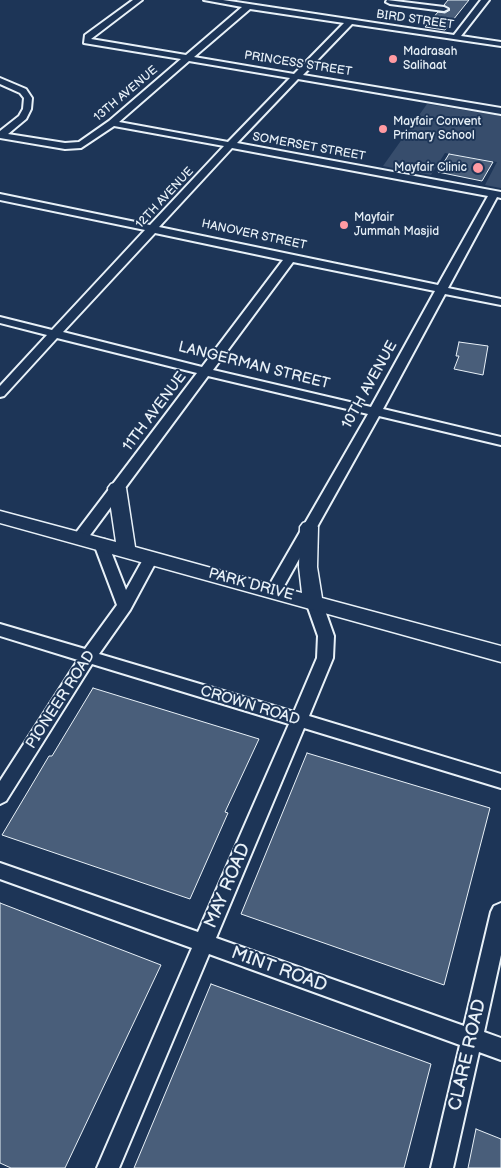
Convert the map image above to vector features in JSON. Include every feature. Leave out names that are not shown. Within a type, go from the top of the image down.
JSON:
[{"type":"street","name":"PRINCESS STREET","points":[[138,0],[88,37],[87,41],[501,111]]},
{"type":"street","name":"BIRD STREET","points":[[208,0],[350,21],[408,23],[456,37],[501,44]]},
{"type":"street","points":[[456,37],[485,0]]},
{"type":"street","points":[[390,2],[424,3],[444,10]]},
{"type":"street","points":[[408,23],[424,3]]},
{"type":"street","name":"13TH AVENUE","points":[[0,135],[58,146],[76,146],[87,142],[112,123],[248,6]]},
{"type":"street","name":"12TH AVENUE","points":[[0,393],[230,145],[350,21]]},
{"type":"street","points":[[0,81],[23,91],[28,98],[27,108],[22,117],[0,135]]},
{"type":"street","name":"SOMERSET STREET","points":[[112,123],[498,194]]},
{"type":"street","name":"10TH AVENUE","points":[[274,591],[375,412],[440,289],[498,194]]},
{"type":"street","name":"HANOVER STREET","points":[[0,197],[501,302]]},
{"type":"street","name":"11TH AVENUE","points":[[80,538],[291,257]]},
{"type":"street","name":"LANGERMAN STREET","points":[[0,320],[206,372],[501,441]]},
{"type":"street","points":[[118,488],[126,551]]},
{"type":"street","name":"PARK DRIVE","points":[[0,517],[501,654]]},
{"type":"street","points":[[309,526],[308,567],[310,590],[314,602]]},
{"type":"street","points":[[102,544],[125,606]]},
{"type":"street","name":"PIONEER ROAD","points":[[0,796],[88,657],[125,606],[150,558]]},
{"type":"street","name":"MAY ROAD","points":[[108,1168],[299,720],[325,653],[326,636],[314,602]]},
{"type":"street","name":"CROWN ROAD","points":[[0,630],[501,781]]},
{"type":"street","name":"MINT ROAD","points":[[0,870],[501,1049]]},
{"type":"street","name":"CLARE ROAD","points":[[442,1168],[501,912]]},
{"type":"shaded area","points":[[427,104],[501,116],[501,188],[485,185],[497,162],[445,153],[431,175],[383,166]]},
{"type":"building","points":[[448,0],[469,0],[445,30],[425,27],[438,12],[445,13],[450,10],[444,5]]},
{"type":"building","name":"Mayfair Clinic","points":[[449,154],[493,162],[482,181],[438,172]]},
{"type":"building","points":[[459,342],[488,346],[483,375],[454,369],[459,356],[456,356]]},
{"type":"building","points":[[93,688],[259,739],[225,812],[228,813],[190,899],[2,835],[49,756],[52,756]]},
{"type":"building","points":[[307,753],[490,808],[444,985],[241,914]]},
{"type":"building","points":[[0,903],[161,965],[65,1168],[11,1168],[0,1163]]},
{"type":"building","points":[[211,984],[431,1064],[404,1168],[134,1168]]},
{"type":"building","points":[[476,1129],[501,1139],[501,1168],[468,1168]]},
{"type":"place","name":"Madrasah Salihaat","points":[[393,59]]},
{"type":"place","name":"Mayfair Convent Primary School","points":[[383,129]]},
{"type":"place","name":"Mayfair Clinic","points":[[478,168]]},
{"type":"place","name":"Mayfair Jummah Masjid","points":[[344,225]]}]
